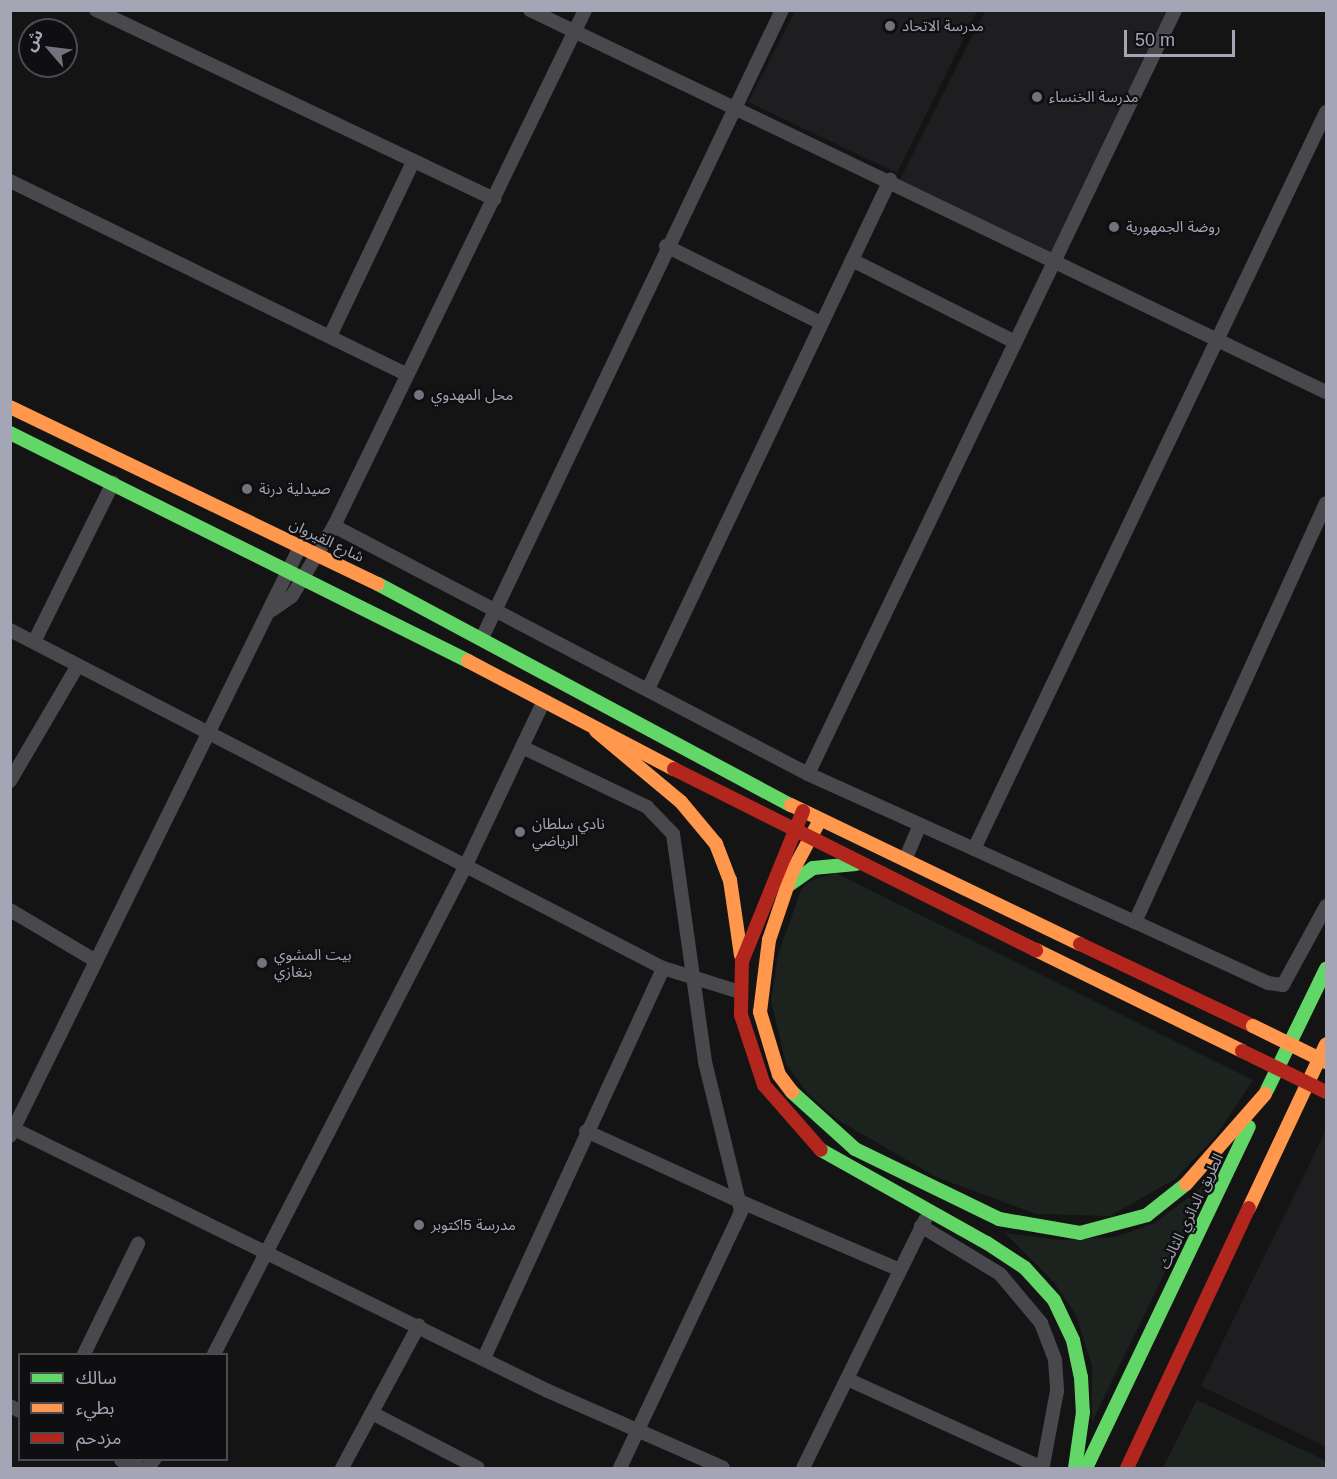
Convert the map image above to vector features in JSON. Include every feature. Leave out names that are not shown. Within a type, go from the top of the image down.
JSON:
[{"type":"main road","name":"شارع القيروان","points":[[10,407],[318,553],[482,638],[820,820],[1326,1062]]},
{"type":"main road","points":[[10,433],[306,576],[596,731],[856,864],[1326,1092]]},
{"type":"main road","points":[[596,731],[681,802],[716,844],[730,880],[742,961],[740,992],[753,1059],[764,1085],[793,1124],[851,1171],[930,1212],[1025,1268],[1054,1300],[1073,1340],[1081,1377],[1083,1412],[1075,1468]]},
{"type":"main road","points":[[742,961],[804,811]]},
{"type":"main road","points":[[820,820],[786,887],[760,994],[766,1045],[779,1075],[801,1104],[846,1143],[962,1204],[1039,1230],[1113,1228],[1147,1215],[1180,1191],[1265,1094]]},
{"type":"main road","points":[[786,887],[822,865],[856,864]]},
{"type":"main road","name":"الطريق الدائري الثالث","points":[[1086,1468],[1326,969]]},
{"type":"main road","points":[[1127,1468],[1326,1044]]},
{"type":"street","points":[[96,10],[494,199]]},
{"type":"street","points":[[530,10],[890,180],[1326,392]]},
{"type":"street","points":[[272,610],[288,602],[306,576],[334,526],[585,10]]},
{"type":"street","points":[[482,638],[666,246],[782,10]]},
{"type":"street","points":[[808,774],[1013,341],[1175,10]]},
{"type":"street","points":[[974,849],[1326,112]]},
{"type":"street","points":[[331,334],[413,162]]},
{"type":"street","points":[[648,689],[890,180]]},
{"type":"street","points":[[10,181],[331,334],[406,374]]},
{"type":"street","points":[[666,246],[821,323]]},
{"type":"street","points":[[852,260],[1013,341]]},
{"type":"street","points":[[34,642],[113,483]]},
{"type":"street","points":[[1136,922],[1326,503]]},
{"type":"street","points":[[334,526],[494,612],[648,689],[808,774],[1268,983],[1283,985],[1326,906]]},
{"type":"street","points":[[301,545],[272,610],[12,1131],[267,1249],[484,1358],[723,1468]]},
{"type":"street","points":[[10,630],[464,869],[663,968],[740,992]]},
{"type":"street","points":[[10,781],[78,665]]},
{"type":"street","points":[[215,1353],[464,869],[543,703]]},
{"type":"street","points":[[522,747],[662,818],[673,834],[697,979],[705,1062],[739,1201],[738,1222],[620,1468]]},
{"type":"street","points":[[905,860],[920,825]]},
{"type":"street","points":[[10,910],[96,961]]},
{"type":"street","points":[[484,1358],[586,1131],[663,968]]},
{"type":"street","points":[[586,1131],[739,1201],[900,1270]]},
{"type":"street","points":[[803,1468],[921,1226],[930,1212]]},
{"type":"street","points":[[847,1380],[1042,1467],[1057,1391],[1055,1360],[1041,1323],[1000,1274],[921,1226]]},
{"type":"street","points":[[84,1353],[138,1244]]},
{"type":"street","points":[[342,1468],[419,1325]]},
{"type":"street","points":[[372,1413],[478,1468]]},
{"type":"street","points":[[123,1461],[140,1468]]},
{"type":"shaded area","points":[[795,11],[977,11],[897,173],[748,102]]},
{"type":"shaded area","name":"مدرسة الخنساء","points":[[985,11],[1174,11],[1052,259],[898,183]]},
{"type":"shaded area","points":[[836,873],[1253,1080],[1215,1137],[1175,1179],[1110,1216],[1036,1214],[936,1177],[838,1120],[808,1094],[786,1064],[771,1001],[778,955],[801,890],[810,881]]},
{"type":"shaded area","points":[[1326,1130],[1326,1447],[1201,1386]]},
{"type":"shaded area","points":[[1209,1182],[1092,1422],[1092,1366],[1076,1315],[1053,1281],[1005,1233],[1061,1240],[1115,1237],[1155,1223]]},
{"type":"shaded area","points":[[1197,1400],[1326,1461],[1326,1468],[1163,1468]]},
{"type":"traffic: fast","points":[[10,433],[468,661]]},
{"type":"traffic: fast","points":[[378,584],[791,805]]},
{"type":"traffic: fast","points":[[786,887],[813,868],[856,864]]},
{"type":"traffic: fast","points":[[1267,1090],[1326,969]]},
{"type":"traffic: fast","points":[[792,1092],[855,1149],[999,1219],[1080,1233],[1147,1215],[1186,1184]]},
{"type":"traffic: fast","points":[[1086,1468],[1249,1127]]},
{"type":"traffic: fast","points":[[821,1150],[987,1243],[1025,1268],[1054,1300],[1073,1340],[1081,1377],[1083,1412],[1075,1468]]},
{"type":"traffic: slow","points":[[10,407],[378,584]]},
{"type":"traffic: slow","points":[[468,661],[674,769]]},
{"type":"traffic: slow","points":[[596,731],[681,802],[716,844],[730,880],[741,955]]},
{"type":"traffic: slow","points":[[791,805],[1080,944]]},
{"type":"traffic: slow","points":[[792,1092],[779,1075],[760,1012],[769,940],[792,872],[820,820]]},
{"type":"traffic: slow","points":[[1036,950],[1242,1051]]},
{"type":"traffic: slow","points":[[1253,1026],[1326,1062]]},
{"type":"traffic: slow","points":[[1249,1208],[1326,1044]]},
{"type":"traffic: slow","points":[[1186,1184],[1265,1094]]},
{"type":"traffic: jam","points":[[674,769],[1036,950]]},
{"type":"traffic: jam","points":[[803,811],[742,961],[741,1015],[764,1085],[821,1150]]},
{"type":"traffic: jam","points":[[1080,944],[1253,1026]]},
{"type":"traffic: jam","points":[[1242,1051],[1326,1092]]},
{"type":"traffic: jam","points":[[1127,1468],[1249,1208]]},
{"type":"place","name":"مدرسة الاتحاد","points":[[890,26]]},
{"type":"place","name":"مدرسة الخنساء","points":[[1037,97]]},
{"type":"place","name":"روضة الجمهورية","points":[[1114,227]]},
{"type":"place","name":"محل المهدوي","points":[[419,395]]},
{"type":"place","name":"صيدلية درنة","points":[[247,489]]},
{"type":"place","name":"نادي سلطان الرياضي","points":[[520,832]]},
{"type":"place","name":"بيت المشوي بنغازي","points":[[262,963]]},
{"type":"place","name":"مدرسة 5اكتوبر","points":[[419,1225]]}]
